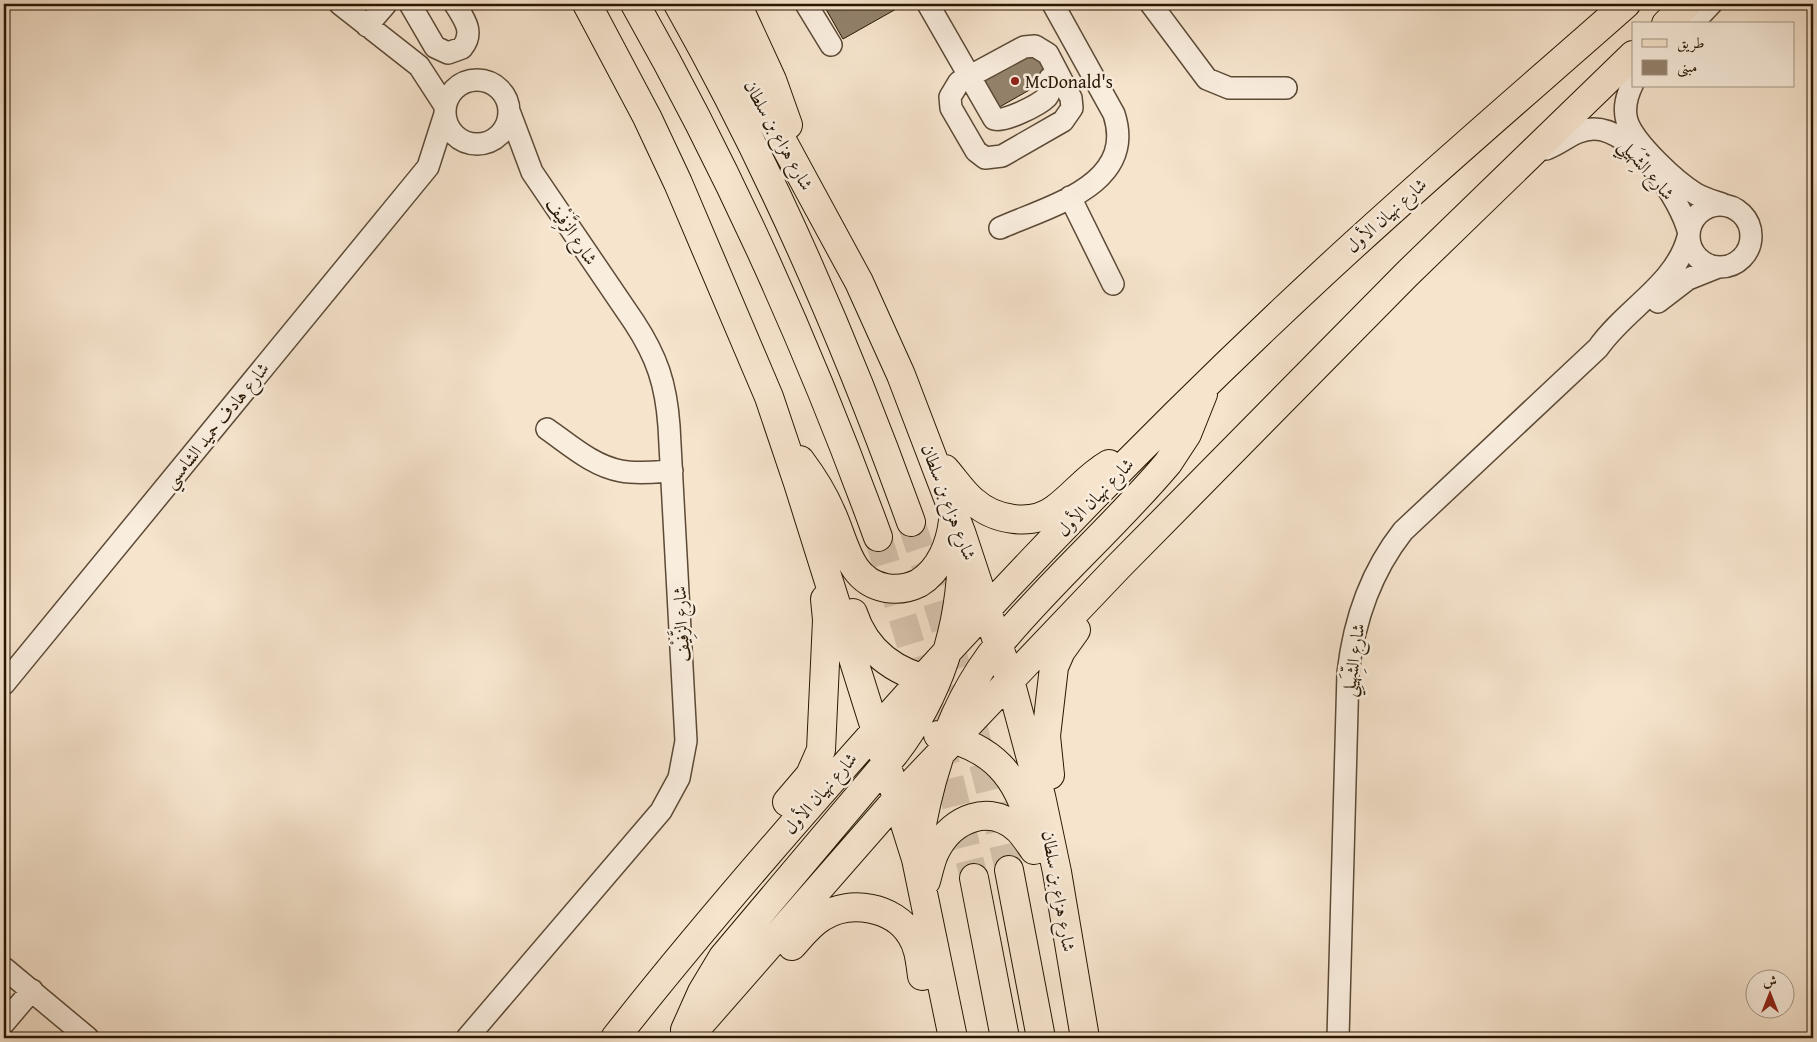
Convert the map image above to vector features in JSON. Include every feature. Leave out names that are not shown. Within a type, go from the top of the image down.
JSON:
[{"type":"main road","points":[[587,4],[647,117],[678,183],[751,352],[785,444],[873,736],[887,763],[916,859],[953,1038]]},
{"type":"main road","points":[[635,4],[696,115],[766,258],[826,399],[878,537]]},
{"type":"main road","name":"شارع هزاع بن سلطان","points":[[678,4],[728,98],[801,248],[857,379],[911,522]]},
{"type":"main road","name":"شارع هزاع بن سلطان","points":[[708,4],[836,237],[881,328],[957,521],[999,644],[1014,673],[1041,796],[1050,893],[1067,928],[1085,1038]]},
{"type":"main road","points":[[737,4],[772,80],[811,192]]},
{"type":"main road","name":"شارع نهيان الأول","points":[[615,1038],[763,858],[873,736],[929,680],[949,648],[986,608],[1205,386],[1398,204],[1626,4]]},
{"type":"main road","points":[[1668,22],[1688,4]]},
{"type":"main road","points":[[688,1038],[947,743],[1014,673],[1246,436],[1531,152],[1632,55]]},
{"type":"main road","points":[[916,859],[927,799],[947,743],[974,683],[999,644],[1168,463],[1191,427],[1205,386]]},
{"type":"main road","points":[[785,444],[804,465],[823,494],[855,570],[878,586],[896,589],[905,588],[914,585],[929,575],[947,547],[957,521]]},
{"type":"main road","points":[[930,451],[966,495],[979,506],[1002,517],[1024,519],[1053,510],[1101,469],[1140,451]]},
{"type":"main road","points":[[798,483],[827,536],[855,618],[867,642],[885,661],[929,680],[974,683],[1014,673]]},
{"type":"main road","points":[[763,858],[773,823],[815,767],[823,741],[827,609],[807,543],[798,483]]},
{"type":"main road","points":[[949,648],[961,587],[957,521]]},
{"type":"main road","points":[[1048,864],[1058,814],[1046,749],[1054,666],[1061,651],[1081,622],[1088,598]]},
{"type":"main road","points":[[683,1038],[702,992],[723,957],[887,763],[910,733],[929,680]]},
{"type":"main road","points":[[873,736],[910,733],[987,755],[1012,779],[1024,800],[1048,864]]},
{"type":"main road","points":[[923,889],[935,850],[942,839],[954,826],[970,818],[987,816],[1004,820],[1018,829],[1048,864]]},
{"type":"main road","points":[[1010,870],[1041,1038]]},
{"type":"main road","points":[[974,878],[1005,1038]]},
{"type":"main road","points":[[724,998],[768,972],[808,928],[823,916],[851,907],[870,909],[897,920],[910,934],[918,952],[929,1004],[945,1038]]},
{"type":"street","points":[[340,4],[419,66],[445,76],[487,82],[500,90],[509,111],[506,126],[502,132],[479,143],[459,139],[453,134],[445,110],[419,66]]},
{"type":"street","points":[[367,26],[386,4]]},
{"type":"street","points":[[410,4],[435,47],[448,53],[462,48],[468,36],[468,29],[455,4]]},
{"type":"street","points":[[806,4],[831,45]]},
{"type":"street","points":[[928,4],[970,76],[990,116],[998,121],[1007,120],[1047,97],[1050,88],[1050,78]]},
{"type":"street","points":[[1000,228],[1070,197],[1097,182],[1105,173],[1117,151],[1118,126],[1111,109],[1053,4]]},
{"type":"street","points":[[1151,4],[1207,79],[1230,88],[1286,88]]},
{"type":"street","points":[[1694,22],[1711,4]]},
{"type":"street","points":[[1034,46],[1048,54],[1071,98],[1072,108],[1063,122],[1002,156],[991,159],[980,155],[951,108],[952,91],[959,82],[970,76],[1034,46]]},
{"type":"street","points":[[445,110],[452,92],[457,87],[472,81]]},
{"type":"street","name":"شارع الشِّهَيلِي","points":[[1632,85],[1627,97],[1626,113],[1634,134],[1686,187],[1707,200],[1722,204]]},
{"type":"street","name":"شارع هادف حميد الشامسي","points":[[4,684],[428,167],[445,110]]},
{"type":"street","name":"شارع الزَّفِيْف","points":[[467,1038],[661,811],[679,778],[684,759],[686,722],[667,398],[660,371],[649,345],[532,172],[509,111]]},
{"type":"street","name":"شارع الشِّهَيلِي","points":[[1338,1038],[1350,648],[1362,605],[1379,566],[1404,531],[1598,348],[1612,329],[1675,267],[1689,235],[1686,220],[1671,193],[1633,148],[1620,136],[1604,130],[1587,129],[1570,135],[1548,148],[1531,152]]},
{"type":"street","name":"شارع هادف حميد الشامسي","points":[[428,167],[479,143]]},
{"type":"street","name":"شارع الزَّفِيْف","points":[[479,143],[510,155],[532,172]]},
{"type":"street","points":[[1070,197],[1113,284]]},
{"type":"street","points":[[1722,204],[1730,206],[1743,215],[1751,229],[1751,238],[1750,245],[1741,259],[1734,264],[1718,267],[1698,258],[1690,245],[1689,235],[1690,226],[1699,212],[1714,205],[1722,204]]},
{"type":"street","name":"شارع الشِّهَيلِي","points":[[1598,348],[1619,335],[1679,284],[1698,274],[1718,267]]},
{"type":"street","points":[[547,429],[592,461],[612,469],[633,472],[672,471]]},
{"type":"street","points":[[4,968],[88,1038]]},
{"type":"street","points":[[4,1023],[32,990]]},
{"type":"building","points":[[823,4],[905,4],[843,39]]},
{"type":"building","name":"McDonald's","points":[[1039,49],[1054,76],[996,109],[981,83]]},
{"type":"tunnel","points":[[911,522],[939,608],[964,695],[988,782],[1009,870]]},
{"type":"tunnel","points":[[878,537],[940,740],[974,878]]},
{"type":"place","name":"McDonald's","points":[[1015,81]]}]
